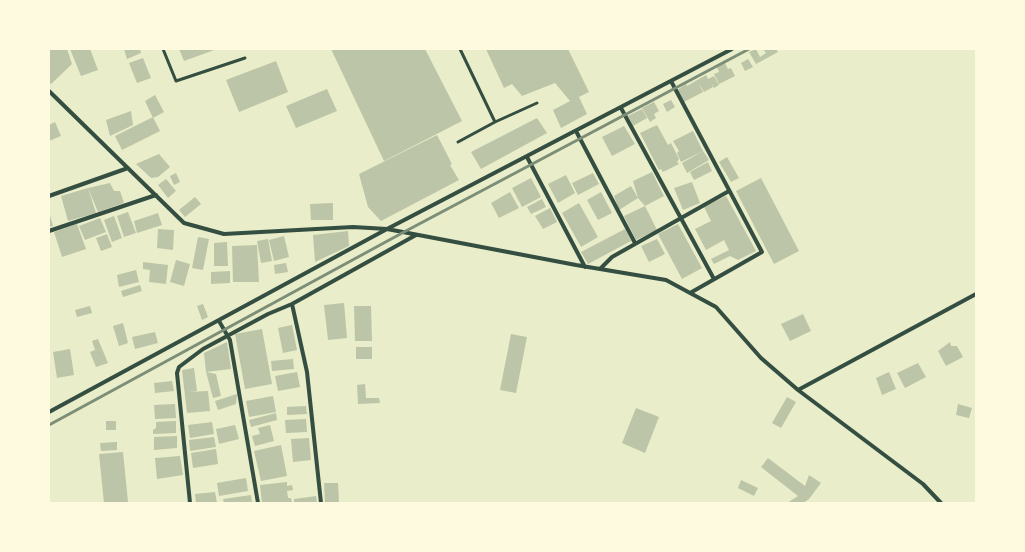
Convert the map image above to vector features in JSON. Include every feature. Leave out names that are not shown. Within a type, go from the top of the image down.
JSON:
[{"type":"street","points":[[49,412],[387,229],[732,49]]},
{"type":"street","points":[[672,81],[762,252],[690,293]]},
{"type":"street","points":[[49,91],[184,223],[224,234],[353,227],[387,229],[585,267],[666,280],[716,307],[761,358],[798,390],[923,484],[940,503]]},
{"type":"street","points":[[621,108],[714,280]]},
{"type":"street","points":[[576,131],[635,244]]},
{"type":"street","points":[[527,157],[585,267]]},
{"type":"street","points":[[49,196],[128,168]]},
{"type":"street","points":[[600,269],[612,257],[729,191]]},
{"type":"street","points":[[49,231],[156,195]]},
{"type":"street","points":[[190,503],[177,373],[179,367],[184,362],[228,336],[292,304],[417,235]]},
{"type":"street","points":[[798,390],[976,294]]},
{"type":"street","points":[[292,304],[307,372],[321,503]]},
{"type":"street","points":[[219,321],[228,336],[258,503]]},
{"type":"lane","points":[[163,49],[176,81],[245,58]]},
{"type":"lane","points":[[460,49],[495,122]]},
{"type":"lane","points":[[458,142],[495,122],[537,103]]},
{"type":"building","points":[[49,49],[67,49],[72,64],[51,84],[49,82]]},
{"type":"building","points":[[70,49],[90,49],[98,70],[81,76]]},
{"type":"building","points":[[124,49],[140,49],[141,53],[127,59]]},
{"type":"building","points":[[179,49],[217,49],[184,61]]},
{"type":"building","points":[[331,49],[425,49],[462,121],[384,161]]},
{"type":"building","points":[[486,49],[568,49],[589,92],[579,97],[587,114],[561,128],[553,110],[570,101],[555,83],[522,96],[512,84],[504,88]]},
{"type":"building","points":[[756,49],[760,57],[766,53],[763,49],[776,49],[778,52],[756,64],[749,52]]},
{"type":"building","points":[[143,58],[151,78],[137,83],[129,63]]},
{"type":"building","points":[[748,59],[753,67],[745,71],[741,63]]},
{"type":"building","points":[[276,61],[288,92],[239,112],[226,80]]},
{"type":"building","points":[[725,63],[728,69],[731,68],[735,76],[719,84],[714,74],[719,72],[717,67]]},
{"type":"building","points":[[706,75],[708,79],[714,76],[719,85],[714,88],[711,82],[713,87],[704,92],[698,82],[703,92],[684,102],[677,90]]},
{"type":"building","points":[[327,89],[337,111],[296,128],[286,106]]},
{"type":"building","points":[[155,95],[164,112],[153,118],[145,101]]},
{"type":"building","points":[[671,100],[675,107],[667,112],[663,104]]},
{"type":"building","points":[[654,102],[659,111],[654,114],[656,118],[650,122],[642,108]]},
{"type":"building","points":[[642,109],[647,118],[633,126],[628,116]]},
{"type":"building","points":[[131,111],[133,125],[110,136],[106,120]]},
{"type":"building","points":[[153,117],[160,131],[122,150],[115,136]]},
{"type":"building","points":[[537,118],[547,133],[481,169],[471,152]]},
{"type":"building","points":[[55,122],[61,136],[49,141],[49,125]]},
{"type":"building","points":[[657,125],[668,145],[671,143],[679,159],[677,162],[679,164],[663,172],[661,169],[659,170],[640,133]]},
{"type":"building","points":[[624,126],[635,144],[612,156],[602,137]]},
{"type":"building","points":[[693,131],[703,151],[681,162],[677,153],[679,151],[673,141]]},
{"type":"building","points":[[437,135],[452,164],[450,165],[459,180],[381,221],[368,207],[359,174]]},
{"type":"building","points":[[703,151],[709,160],[687,173],[682,163]]},
{"type":"building","points":[[159,154],[170,167],[158,177],[151,178],[136,164]]},
{"type":"building","points":[[727,157],[739,178],[731,182],[719,162]]},
{"type":"building","points":[[708,162],[712,171],[694,180],[690,172]]},
{"type":"building","points":[[652,172],[664,196],[645,206],[638,198],[633,181]]},
{"type":"building","points":[[176,173],[180,182],[174,185],[170,176]]},
{"type":"building","points":[[593,173],[599,184],[578,195],[572,183]]},
{"type":"building","points":[[566,175],[575,193],[558,203],[548,184]]},
{"type":"building","points":[[531,178],[541,197],[522,207],[512,188]]},
{"type":"building","points":[[761,178],[799,251],[774,264],[736,191]]},
{"type":"building","points":[[166,179],[176,191],[168,198],[158,185]]},
{"type":"building","points":[[692,182],[700,203],[683,210],[674,188]]},
{"type":"building","points":[[110,183],[114,191],[120,191],[124,203],[98,212],[88,188]]},
{"type":"building","points":[[631,186],[638,198],[619,210],[614,196]]},
{"type":"building","points":[[88,188],[96,213],[68,221],[61,196]]},
{"type":"building","points":[[510,192],[519,208],[499,218],[491,203]]},
{"type":"building","points":[[601,192],[612,213],[598,220],[587,200]]},
{"type":"building","points":[[726,196],[756,251],[738,260],[730,256],[714,264],[711,259],[729,250],[724,240],[706,250],[695,229],[711,221],[704,207]]},
{"type":"building","points":[[195,197],[201,204],[185,217],[179,210]]},
{"type":"building","points":[[542,199],[546,207],[531,214],[527,207]]},
{"type":"building","points":[[333,203],[333,220],[311,220],[310,204]]},
{"type":"building","points":[[579,203],[598,237],[581,247],[562,213]]},
{"type":"building","points":[[645,206],[657,230],[636,240],[624,216]]},
{"type":"building","points":[[550,208],[557,222],[543,229],[535,216]]},
{"type":"building","points":[[49,212],[53,226],[49,227]]},
{"type":"building","points":[[128,212],[136,233],[124,237],[117,216]]},
{"type":"building","points":[[158,213],[162,225],[137,233],[134,221]]},
{"type":"building","points":[[114,216],[122,238],[112,242],[104,220]]},
{"type":"building","points":[[100,218],[106,232],[85,240],[79,226]]},
{"type":"building","points":[[77,224],[86,249],[62,257],[54,232]]},
{"type":"building","points":[[678,224],[702,268],[682,279],[658,234]]},
{"type":"building","points":[[158,229],[174,230],[173,250],[157,248]]},
{"type":"building","points":[[625,229],[631,241],[588,264],[581,252]]},
{"type":"building","points":[[348,231],[349,246],[315,262],[313,235]]},
{"type":"building","points":[[107,234],[112,247],[101,251],[96,238]]},
{"type":"building","points":[[284,236],[289,257],[274,261],[269,240]]},
{"type":"building","points":[[198,237],[209,239],[203,270],[192,268]]},
{"type":"building","points":[[268,239],[272,261],[261,263],[257,241]]},
{"type":"building","points":[[657,239],[665,254],[649,262],[641,246]]},
{"type":"building","points":[[227,242],[228,266],[214,266],[214,243]]},
{"type":"building","points":[[257,245],[259,282],[233,282],[232,246]]},
{"type":"building","points":[[176,260],[190,264],[184,286],[170,282]]},
{"type":"building","points":[[143,262],[168,265],[166,284],[149,282],[150,270],[143,269]]},
{"type":"building","points":[[286,263],[288,272],[275,274],[274,265]]},
{"type":"building","points":[[136,270],[139,282],[119,287],[117,275]]},
{"type":"building","points":[[230,271],[230,283],[211,284],[211,272]]},
{"type":"building","points":[[140,285],[142,291],[123,297],[121,291]]},
{"type":"building","points":[[344,303],[347,338],[328,340],[324,305]]},
{"type":"building","points":[[203,304],[208,317],[202,320],[197,306]]},
{"type":"building","points":[[90,306],[92,313],[77,317],[75,310]]},
{"type":"building","points":[[354,306],[371,306],[372,341],[355,341]]},
{"type":"building","points":[[803,314],[811,331],[790,341],[781,324]]},
{"type":"building","points":[[123,323],[128,343],[119,346],[113,326]]},
{"type":"building","points":[[292,325],[297,350],[283,353],[278,328]]},
{"type":"building","points":[[262,329],[272,384],[245,389],[235,334]]},
{"type":"building","points":[[155,332],[158,343],[135,349],[132,337]]},
{"type":"building","points":[[511,334],[527,337],[516,393],[500,390]]},
{"type":"building","points":[[98,339],[108,363],[96,367],[90,352],[95,350],[92,341]]},
{"type":"building","points":[[227,342],[231,369],[206,372],[204,353]]},
{"type":"building","points":[[950,342],[951,346],[957,346],[963,357],[946,366],[938,351]]},
{"type":"building","points":[[356,347],[372,347],[372,359],[356,359]]},
{"type":"building","points":[[70,349],[74,375],[57,378],[53,352]]},
{"type":"building","points":[[293,359],[294,369],[272,371],[271,361]]},
{"type":"building","points":[[918,363],[926,377],[905,388],[897,373]]},
{"type":"building","points":[[194,368],[197,391],[189,392],[208,391],[210,411],[187,413],[182,370]]},
{"type":"building","points":[[206,372],[216,374],[221,396],[213,398]]},
{"type":"building","points":[[297,372],[300,387],[278,391],[275,376]]},
{"type":"building","points":[[889,372],[896,389],[882,395],[876,378]]},
{"type":"building","points":[[172,381],[174,391],[155,393],[154,383]]},
{"type":"building","points":[[365,384],[366,398],[379,398],[380,403],[358,404],[357,385]]},
{"type":"building","points":[[237,394],[236,404],[218,410],[215,401]]},
{"type":"building","points":[[273,396],[276,412],[249,417],[246,401]]},
{"type":"building","points":[[787,397],[796,402],[781,428],[772,423]]},
{"type":"building","points":[[175,404],[176,418],[155,419],[154,405]]},
{"type":"building","points":[[958,404],[972,408],[969,418],[956,415]]},
{"type":"building","points":[[306,406],[307,414],[287,415],[287,407]]},
{"type":"building","points":[[636,408],[659,417],[645,453],[622,443]]},
{"type":"building","points":[[276,413],[277,420],[251,427],[249,420]]},
{"type":"building","points":[[306,419],[307,432],[286,433],[285,420]]},
{"type":"building","points":[[106,421],[116,421],[116,430],[106,430]]},
{"type":"building","points":[[176,421],[176,433],[153,434],[153,430],[156,428],[156,422]]},
{"type":"building","points":[[212,422],[214,434],[190,438],[188,425]]},
{"type":"building","points":[[235,425],[239,439],[219,444],[216,429]]},
{"type":"building","points":[[270,425],[274,441],[255,446],[252,436],[260,434],[258,428]]},
{"type":"building","points":[[177,436],[177,448],[154,450],[154,437]]},
{"type":"building","points":[[214,437],[216,447],[190,451],[189,440]]},
{"type":"building","points":[[309,438],[311,460],[293,462],[291,439]]},
{"type":"building","points":[[117,442],[117,450],[101,451],[100,443]]},
{"type":"building","points":[[281,445],[287,476],[261,481],[254,451]]},
{"type":"building","points":[[216,449],[218,464],[193,468],[191,453]]},
{"type":"building","points":[[123,452],[128,502],[104,503],[99,454]]},
{"type":"building","points":[[180,456],[183,475],[157,479],[155,458]]},
{"type":"building","points":[[768,458],[805,486],[809,475],[821,483],[809,499],[803,503],[787,503],[798,496],[761,467]]},
{"type":"building","points":[[246,478],[248,491],[219,496],[217,483]]},
{"type":"building","points":[[741,480],[758,488],[754,496],[738,488]]},
{"type":"building","points":[[287,482],[287,486],[292,485],[293,490],[287,491],[288,498],[291,498],[292,503],[262,503],[260,485]]},
{"type":"building","points":[[324,483],[338,483],[339,503],[325,503]]},
{"type":"building","points":[[215,492],[217,503],[196,503],[195,494]]},
{"type":"building","points":[[251,495],[252,503],[224,503],[223,499]]},
{"type":"building","points":[[316,496],[317,503],[294,503],[294,499]]},
{"type":"railway","points":[[49,425],[404,232],[749,49]]}]
